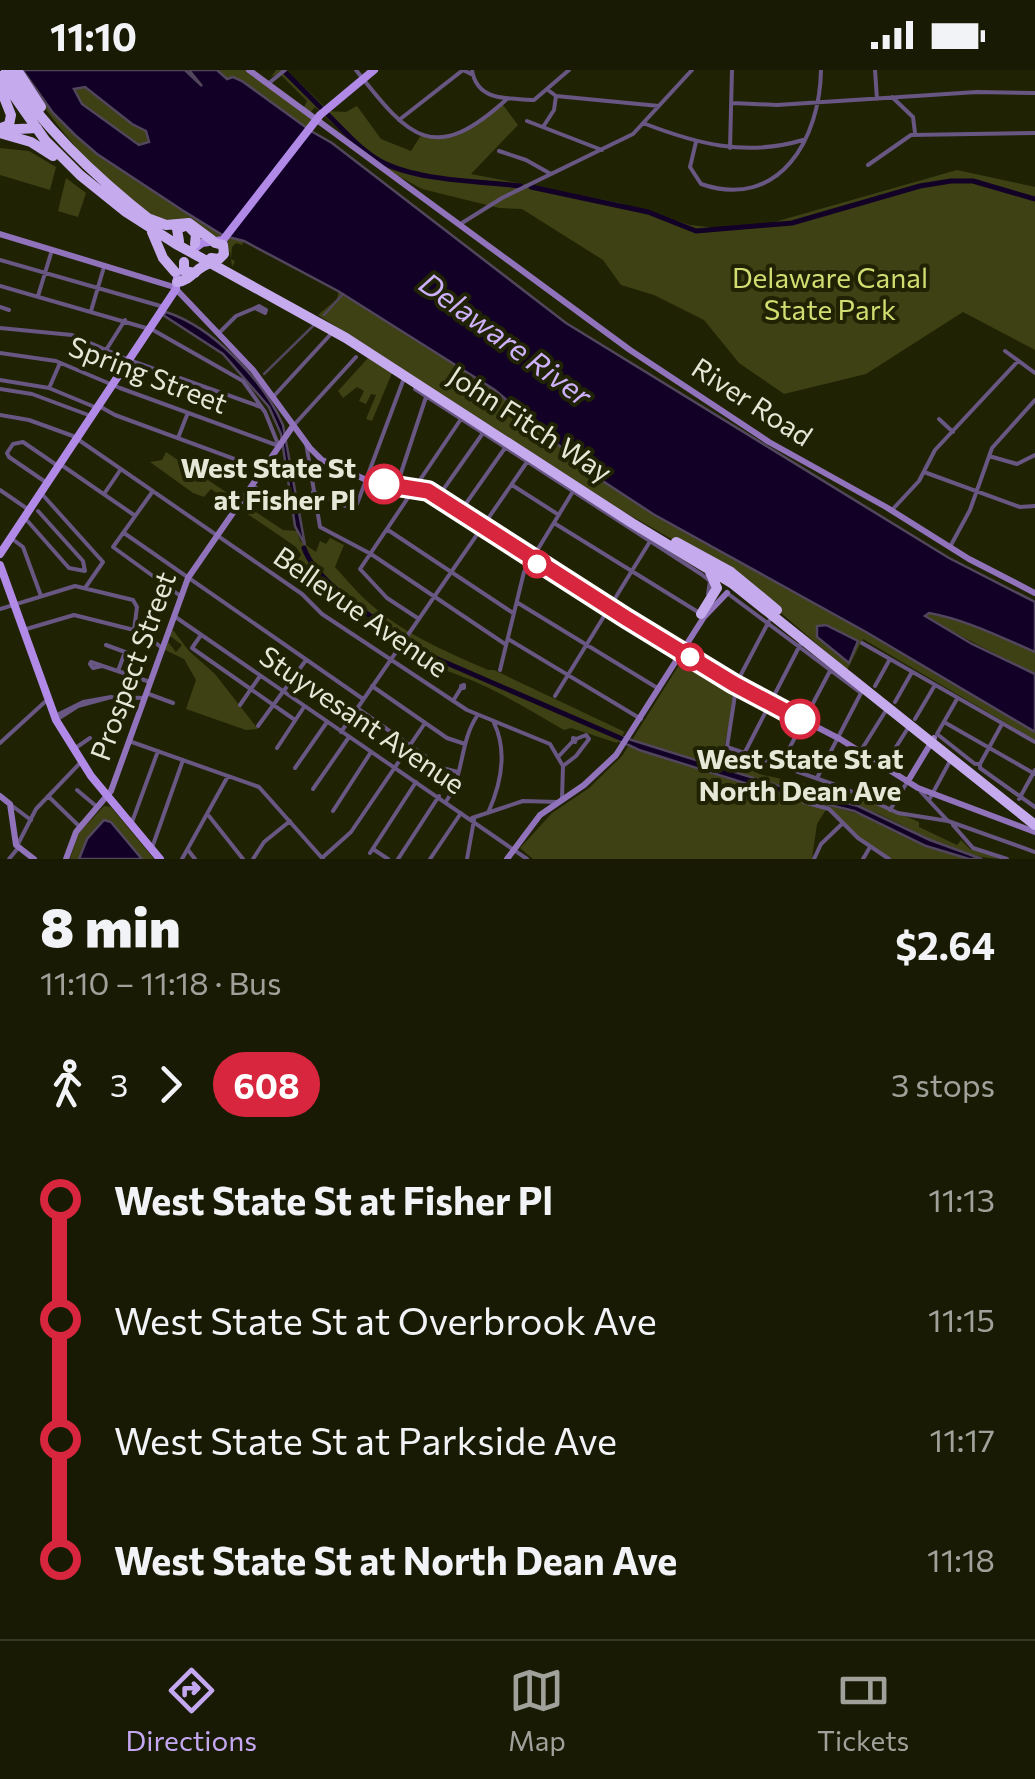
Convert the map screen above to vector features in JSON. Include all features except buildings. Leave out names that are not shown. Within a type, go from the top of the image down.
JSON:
[{"type":"highway","points":[[1,132],[12,121],[7,84],[17,70]]},
{"type":"highway","name":"John Fitch Way","points":[[7,84],[34,127],[100,191],[148,227],[178,242],[185,263]]},
{"type":"highway","name":"John Fitch Way","points":[[7,84],[114,191],[204,266],[304,312],[509,448],[706,568],[934,738]]},
{"type":"highway","points":[[1,132],[28,126],[42,129],[79,155]]},
{"type":"highway","points":[[1,132],[37,145],[100,191]]},
{"type":"highway","points":[[143,215],[166,225],[187,222],[219,240],[224,254],[188,280],[185,263],[196,234],[186,225],[176,230],[178,242],[166,246],[164,254],[172,261],[185,263],[204,266]]},
{"type":"highway","points":[[148,227],[163,258],[185,263]]},
{"type":"highway","points":[[219,240],[232,270]]},
{"type":"highway","name":"John Fitch Way","points":[[204,266],[232,270],[364,343],[614,506],[748,584],[847,670],[1034,820]]},
{"type":"highway","points":[[650,541],[670,546]]},
{"type":"highway","points":[[698,553],[724,572],[728,585]]},
{"type":"highway","points":[[701,614],[717,588],[715,578],[706,568]]},
{"type":"highway","points":[[774,621],[800,645]]},
{"type":"main road","name":"River Road","points":[[249,70],[322,114],[370,162],[462,224],[630,350],[769,442],[1035,592]]},
{"type":"main road","points":[[0,554],[163,308],[185,263],[219,240],[322,114],[374,70]]},
{"type":"main road","points":[[0,234],[104,266],[185,263]]},
{"type":"main road","points":[[185,263],[218,333],[273,397],[307,446],[332,465],[366,481],[416,487],[438,497],[531,560],[737,686],[838,738],[930,796],[1009,822],[1034,820]]},
{"type":"main road","name":"Prospect Street","points":[[66,859],[80,827],[105,798],[188,578],[293,426]]},
{"type":"main road","points":[[283,441],[307,446]]},
{"type":"main road","points":[[0,565],[55,718],[105,798],[160,859]]},
{"type":"main road","points":[[507,859],[536,819],[608,764],[728,585]]},
{"type":"main road","points":[[681,651],[701,614]]},
{"type":"main road","points":[[908,781],[934,738]]},
{"type":"main road","points":[[0,796],[10,804],[17,846],[34,859]]},
{"type":"street","points":[[268,84],[284,70]]},
{"type":"street","points":[[356,70],[399,120],[421,135],[445,138],[463,134],[508,98]]},
{"type":"street","points":[[399,120],[463,70],[472,72],[479,89],[494,97],[538,99],[569,70]]},
{"type":"street","points":[[462,224],[502,198],[633,134],[692,70]]},
{"type":"street","points":[[730,148],[732,70]]},
{"type":"street","points":[[696,142],[690,167],[696,180],[707,186],[745,188],[766,184],[778,176],[804,140],[819,100],[820,70]]},
{"type":"street","points":[[875,70],[877,98]]},
{"type":"street","points":[[548,90],[556,96],[660,106]]},
{"type":"street","points":[[733,103],[777,105],[1035,92]]},
{"type":"street","points":[[543,127],[553,112],[556,96]]},
{"type":"street","points":[[494,97],[497,108]]},
{"type":"street","points":[[892,97],[913,117],[914,135]]},
{"type":"street","points":[[527,121],[602,150]]},
{"type":"street","points":[[643,123],[696,142],[730,148],[760,149],[804,140]]},
{"type":"street","points":[[868,165],[887,149],[914,135],[1035,133]]},
{"type":"street","points":[[499,151],[551,174]]},
{"type":"street","points":[[38,296],[52,250]]},
{"type":"street","points":[[0,260],[163,308]]},
{"type":"street","points":[[91,311],[104,266]]},
{"type":"street","points":[[0,286],[150,328],[242,381],[283,441]]},
{"type":"street","points":[[0,307],[10,310]]},
{"type":"street","points":[[218,333],[236,316],[255,308]]},
{"type":"street","points":[[106,350],[125,320]]},
{"type":"street","points":[[0,328],[72,335],[262,408]]},
{"type":"street","points":[[273,397],[330,334]]},
{"type":"street","points":[[1005,352],[1035,373]]},
{"type":"street","name":"Spring Street","points":[[0,353],[60,363],[188,413],[283,441]]},
{"type":"street","points":[[293,426],[356,357]]},
{"type":"street","points":[[892,510],[924,472],[932,454],[1018,361]]},
{"type":"street","points":[[49,388],[60,363]]},
{"type":"street","points":[[0,380],[49,388],[95,411]]},
{"type":"street","points":[[314,492],[342,504],[356,504],[403,381]]},
{"type":"street","points":[[0,389],[114,415],[262,470]]},
{"type":"street","points":[[397,486],[420,391],[710,581],[701,614],[554,523]]},
{"type":"street","points":[[950,547],[997,441],[1035,400]]},
{"type":"street","points":[[178,438],[188,413]]},
{"type":"street","name":"Bellevue Avenue","points":[[0,415],[26,419],[76,439],[390,660],[477,716],[543,739],[559,756]]},
{"type":"street","points":[[419,619],[388,598],[360,571],[461,419]]},
{"type":"street","points":[[939,419],[953,432]]},
{"type":"street","points":[[438,497],[483,433]]},
{"type":"street","points":[[48,483],[9,457],[13,444],[22,442],[136,517]]},
{"type":"street","points":[[307,446],[320,527],[640,718]]},
{"type":"street","points":[[460,512],[509,448]]},
{"type":"street","points":[[989,456],[1017,464],[1035,455]]},
{"type":"street","points":[[341,732],[527,462]]},
{"type":"street","points":[[103,494],[121,469]]},
{"type":"street","points":[[924,472],[1020,507],[1035,506]]},
{"type":"street","points":[[252,485],[286,508]]},
{"type":"street","points":[[512,485],[559,514]]},
{"type":"street","points":[[153,491],[113,547],[181,596]]},
{"type":"street","points":[[1,492],[30,513],[63,538],[85,565],[84,571],[74,570],[30,513]]},
{"type":"street","points":[[40,493],[103,562],[85,588]]},
{"type":"street","points":[[500,670],[531,560],[572,493]]},
{"type":"street","points":[[63,538],[74,529]]},
{"type":"street","points":[[388,530],[514,614]]},
{"type":"street","points":[[124,534],[363,699]]},
{"type":"street","points":[[11,538],[23,546],[41,596]]},
{"type":"street","points":[[555,696],[650,541]]},
{"type":"street","points":[[0,609],[75,586],[133,600],[134,630]]},
{"type":"street","points":[[517,602],[658,688]]},
{"type":"street","points":[[23,630],[74,615],[142,632],[162,648]]},
{"type":"street","name":"Stuyvesant Avenue","points":[[174,616],[527,859]]},
{"type":"street","points":[[774,621],[737,686],[728,748],[817,778],[890,810],[949,821],[1035,852]]},
{"type":"street","points":[[201,635],[192,648],[296,720]]},
{"type":"street","points":[[862,643],[1035,742]]},
{"type":"street","points":[[106,645],[144,659],[138,678]]},
{"type":"street","points":[[744,753],[800,645],[861,692],[817,778]]},
{"type":"street","points":[[118,671],[125,652]]},
{"type":"street","points":[[875,686],[890,659]]},
{"type":"street","points":[[258,726],[306,660]]},
{"type":"street","points":[[102,666],[150,682]]},
{"type":"street","points":[[780,766],[830,669]]},
{"type":"street","points":[[895,702],[912,672]]},
{"type":"street","points":[[240,705],[260,676]]},
{"type":"street","points":[[915,719],[934,685]]},
{"type":"street","points":[[372,686],[450,740],[464,744]]},
{"type":"street","points":[[453,701],[461,688]]},
{"type":"street","points":[[55,718],[78,706],[111,697],[145,696],[173,703]]},
{"type":"street","points":[[958,698],[934,738],[980,764]]},
{"type":"street","points":[[1,740],[47,700]]},
{"type":"street","points":[[277,748],[304,707]]},
{"type":"street","points":[[357,708],[442,768],[458,772]]},
{"type":"street","points":[[860,752],[886,712]]},
{"type":"street","points":[[446,801],[453,790],[468,730],[477,716]]},
{"type":"street","points":[[295,768],[326,722]]},
{"type":"street","points":[[944,722],[1034,772],[1019,798]]},
{"type":"street","points":[[129,741],[262,789],[322,859],[351,832],[425,723]]},
{"type":"street","points":[[490,812],[502,759],[494,723]]},
{"type":"street","points":[[1003,724],[980,768],[1019,798],[1034,820]]},
{"type":"street","points":[[884,766],[908,728]]},
{"type":"street","points":[[468,859],[473,819],[524,802],[560,800],[564,787],[559,756],[574,740],[586,735],[589,739],[563,766]]},
{"type":"street","points":[[74,750],[90,738]]},
{"type":"street","points":[[314,789],[349,738]]},
{"type":"street","points":[[131,825],[158,751]]},
{"type":"street","points":[[333,811],[371,752]]},
{"type":"street","points":[[151,848],[183,760]]},
{"type":"street","points":[[950,761],[930,796],[973,848],[1008,859]]},
{"type":"street","points":[[9,859],[48,796],[81,762]]},
{"type":"street","points":[[182,859],[228,776]]},
{"type":"street","points":[[890,810],[908,781]]},
{"type":"street","points":[[388,859],[371,851],[416,782]]},
{"type":"street","points":[[564,787],[574,792]]},
{"type":"street","points":[[77,790],[105,798]]},
{"type":"street","points":[[48,796],[80,827]]},
{"type":"street","points":[[398,859],[439,796]]},
{"type":"street","points":[[804,802],[826,807],[889,859]]},
{"type":"street","points":[[10,804],[31,820]]},
{"type":"street","points":[[430,859],[462,812]]},
{"type":"street","points":[[933,820],[941,812]]},
{"type":"street","points":[[208,815],[243,859]]},
{"type":"street","points":[[253,859],[264,842],[290,820]]},
{"type":"street","points":[[814,859],[821,844],[843,822]]},
{"type":"street","points":[[863,859],[870,847]]},
{"type":"street","points":[[188,850],[195,859]]},
{"type":"green space","name":"Delaware Canal State Park","points":[[217,70],[250,70],[303,109],[307,101],[279,73],[271,77],[276,70],[286,70],[329,111],[346,112],[357,106],[381,139],[411,151],[421,135],[457,135],[503,105],[518,125],[471,174],[620,203],[690,225],[726,229],[764,225],[957,170],[1035,187],[1035,350],[963,312],[866,374],[784,394],[739,363],[704,320],[654,295],[621,285],[603,260],[522,209],[499,208],[422,189],[364,153],[315,107],[308,129],[270,101],[245,94]]},
{"type":"green space","points":[[24,72],[53,113],[97,154],[227,237],[244,241],[232,247],[232,267],[230,252],[200,239],[195,230],[158,221],[123,195],[63,131]]},
{"type":"green space","points":[[85,87],[146,131],[149,142],[139,145],[82,104],[74,88]]},
{"type":"green space","points":[[0,148],[29,151],[56,167],[50,190],[0,175]]},
{"type":"green space","points":[[66,178],[86,193],[78,217],[58,211]]},
{"type":"green space","points":[[339,289],[495,390],[592,474],[653,514],[866,632],[1035,732],[1035,740],[863,639],[847,670],[730,573],[902,717],[731,580],[729,572],[614,506],[318,315],[337,299]]},
{"type":"green space","points":[[368,358],[392,373],[372,421],[366,419],[376,395],[371,394],[366,404],[359,401],[364,391],[357,387],[343,398],[338,391]]},
{"type":"green space","points":[[166,452],[283,530],[297,531],[300,541],[316,552],[320,541],[326,544],[330,538],[344,545],[335,567],[370,603],[401,627],[625,732],[617,743],[571,728],[564,730],[491,689],[414,654],[296,562],[301,555],[296,547],[211,489],[204,497],[193,493],[150,462],[162,460]]},
{"type":"green space","points":[[929,613],[970,624],[1035,652],[1035,674],[926,618]]},
{"type":"green space","points":[[173,630],[215,674],[258,729],[246,730],[186,709],[196,680],[184,659],[165,650],[168,642],[176,652],[182,645],[170,636]]},
{"type":"green space","points":[[682,660],[736,691],[720,768],[725,770],[725,764],[746,770],[753,765],[759,774],[858,795],[919,822],[919,827],[957,845],[961,840],[970,849],[1004,859],[949,847],[844,801],[726,770],[764,789],[867,816],[926,846],[969,859],[889,859],[866,844],[827,808],[817,824],[812,859],[533,859],[520,848],[552,813],[589,788],[622,756]]},
{"type":"green space","points":[[104,806],[111,807],[154,859],[142,859],[111,822],[87,839],[79,859],[70,859],[78,834]]},
{"type":"water","name":"Delaware River","points":[[16,70],[185,70],[202,86],[189,70],[217,70],[227,79],[242,81],[332,143],[566,323],[949,558],[1035,602],[1035,652],[957,620],[929,613],[925,616],[1035,674],[1035,732],[866,632],[653,514],[592,474],[495,390],[338,291],[244,241],[224,236],[182,210],[75,135],[53,113],[24,72]],"holes":[[[85,87],[146,131],[149,142],[139,145],[82,104],[74,89]]]},
{"type":"water","points":[[166,312],[201,330],[235,357],[274,408],[283,425],[305,545],[295,526],[281,434],[269,407],[223,354],[163,315]]},
{"type":"water","points":[[826,625],[858,641],[849,663],[817,637],[817,626]]},
{"type":"water","points":[[622,737],[858,806],[982,859],[926,846],[854,811],[764,789],[639,750],[620,741]]},
{"type":"water","points":[[104,820],[111,822],[142,859],[79,859],[87,839]]},
{"type":"waterway","points":[[285,72],[322,109]]},
{"type":"waterway","points":[[326,113],[365,151],[395,168],[429,176],[521,186]]},
{"type":"waterway","points":[[531,187],[648,212],[696,231],[792,223],[920,186],[951,181],[973,181],[1035,199]]},
{"type":"waterway","points":[[324,315],[343,294]]},
{"type":"waterway","points":[[264,374],[313,326]]},
{"type":"waterway","points":[[304,548],[310,561],[333,586],[403,638]]},
{"type":"waterway","points":[[407,641],[426,654],[627,741]]},
{"type":"bus line","name":"608","points":[[384,484],[428,491],[536,563],[734,684],[800,719]]},
{"type":"place","name":"West State St at Fisher Pl","points":[[384,484]]},
{"type":"place","name":"West State St at North Dean Ave","points":[[800,719]]}]
